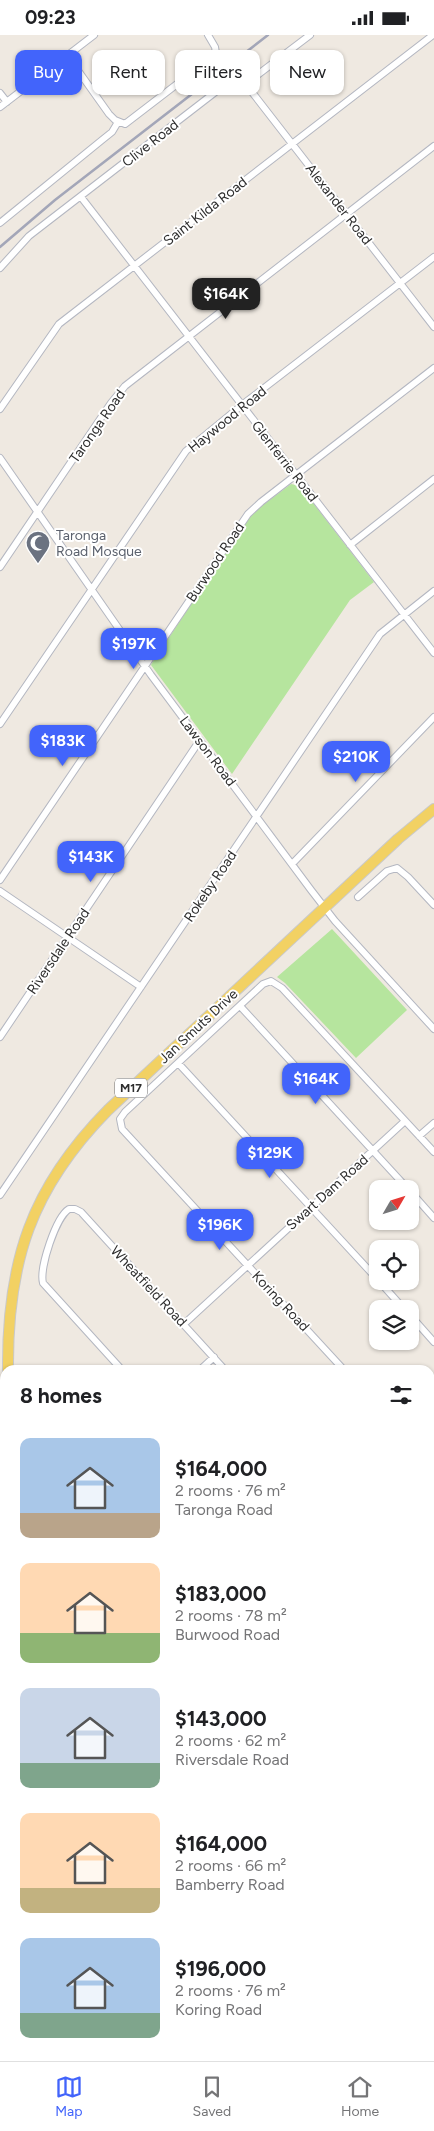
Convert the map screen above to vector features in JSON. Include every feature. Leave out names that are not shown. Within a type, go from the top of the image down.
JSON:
[{"type":"main road","name":"Jan Smuts Drive","points":[[8,1365],[8,1322],[11,1294],[19,1255],[37,1208],[62,1165],[81,1139],[108,1110],[398,839],[434,809]]},
{"type":"street","points":[[74,50],[94,35]]},
{"type":"street","points":[[82,75],[109,114],[118,122],[125,124],[212,58],[216,53],[215,47],[208,35]]},
{"type":"street","name":"Clive Road","points":[[260,74],[310,35]]},
{"type":"street","name":"Saint Kilda Road","points":[[0,409],[56,327],[433,35]]},
{"type":"street","points":[[0,93],[7,102]]},
{"type":"street","points":[[0,107],[16,95]]},
{"type":"street","name":"Clive Road","points":[[0,268],[23,242],[212,95]]},
{"type":"street","name":"Alexander Road","points":[[254,95],[434,327]]},
{"type":"street","points":[[0,223],[102,140],[118,122]]},
{"type":"street","name":"Taronga Road","points":[[0,567],[121,390],[134,377],[434,146]]},
{"type":"street","name":"Glenferrie Road","points":[[81,197],[434,653]]},
{"type":"street","name":"Haywood Road","points":[[0,724],[183,455],[242,405],[434,257]]},
{"type":"street","name":"Burwood Road","points":[[0,880],[244,519],[256,506],[434,368]]},
{"type":"street","name":"Lawson Road","points":[[0,458],[144,665],[325,908],[434,1029]]},
{"type":"street","points":[[350,545],[434,479]]},
{"type":"street","name":"Rokeby Road","points":[[0,1195],[380,635],[403,614],[434,591]]},
{"type":"street","points":[[292,864],[434,717]]},
{"type":"street","name":"Riversdale Road","points":[[0,1037],[200,741]]},
{"type":"street","points":[[358,897],[387,871],[397,868],[434,905]]},
{"type":"street","points":[[0,891],[141,987]]},
{"type":"street","points":[[369,1271],[178,1063],[267,982],[271,981],[278,984],[434,1152]]},
{"type":"street","points":[[240,1006],[400,1180]]},
{"type":"street","name":"Koring Road","points":[[178,1063],[125,1112],[120,1120],[122,1129],[339,1365]]},
{"type":"street","name":"Swart Dam Road","points":[[184,1324],[405,1121]]},
{"type":"street","points":[[419,1136],[434,1123]]},
{"type":"street","points":[[419,1201],[434,1217]]},
{"type":"street","name":"Wheatfield Road","points":[[117,1365],[43,1283],[42,1271],[47,1252],[59,1220],[68,1209],[75,1209],[81,1212],[221,1365]]},
{"type":"street","points":[[386,1290],[396,1300]]},
{"type":"street","points":[[419,1325],[434,1341]]},
{"type":"street","points":[[205,1365],[214,1357]]},
{"type":"green space","points":[[291,484],[300,486],[374,582],[350,600],[232,774],[151,665],[247,520],[259,508]]},
{"type":"green space","points":[[332,929],[407,1010],[356,1058],[285,983],[277,977]]},
{"type":"railway","points":[[0,247],[55,200],[268,35]]},
{"type":"place","name":"Taronga Road Mosque","points":[[38,564]]}]
